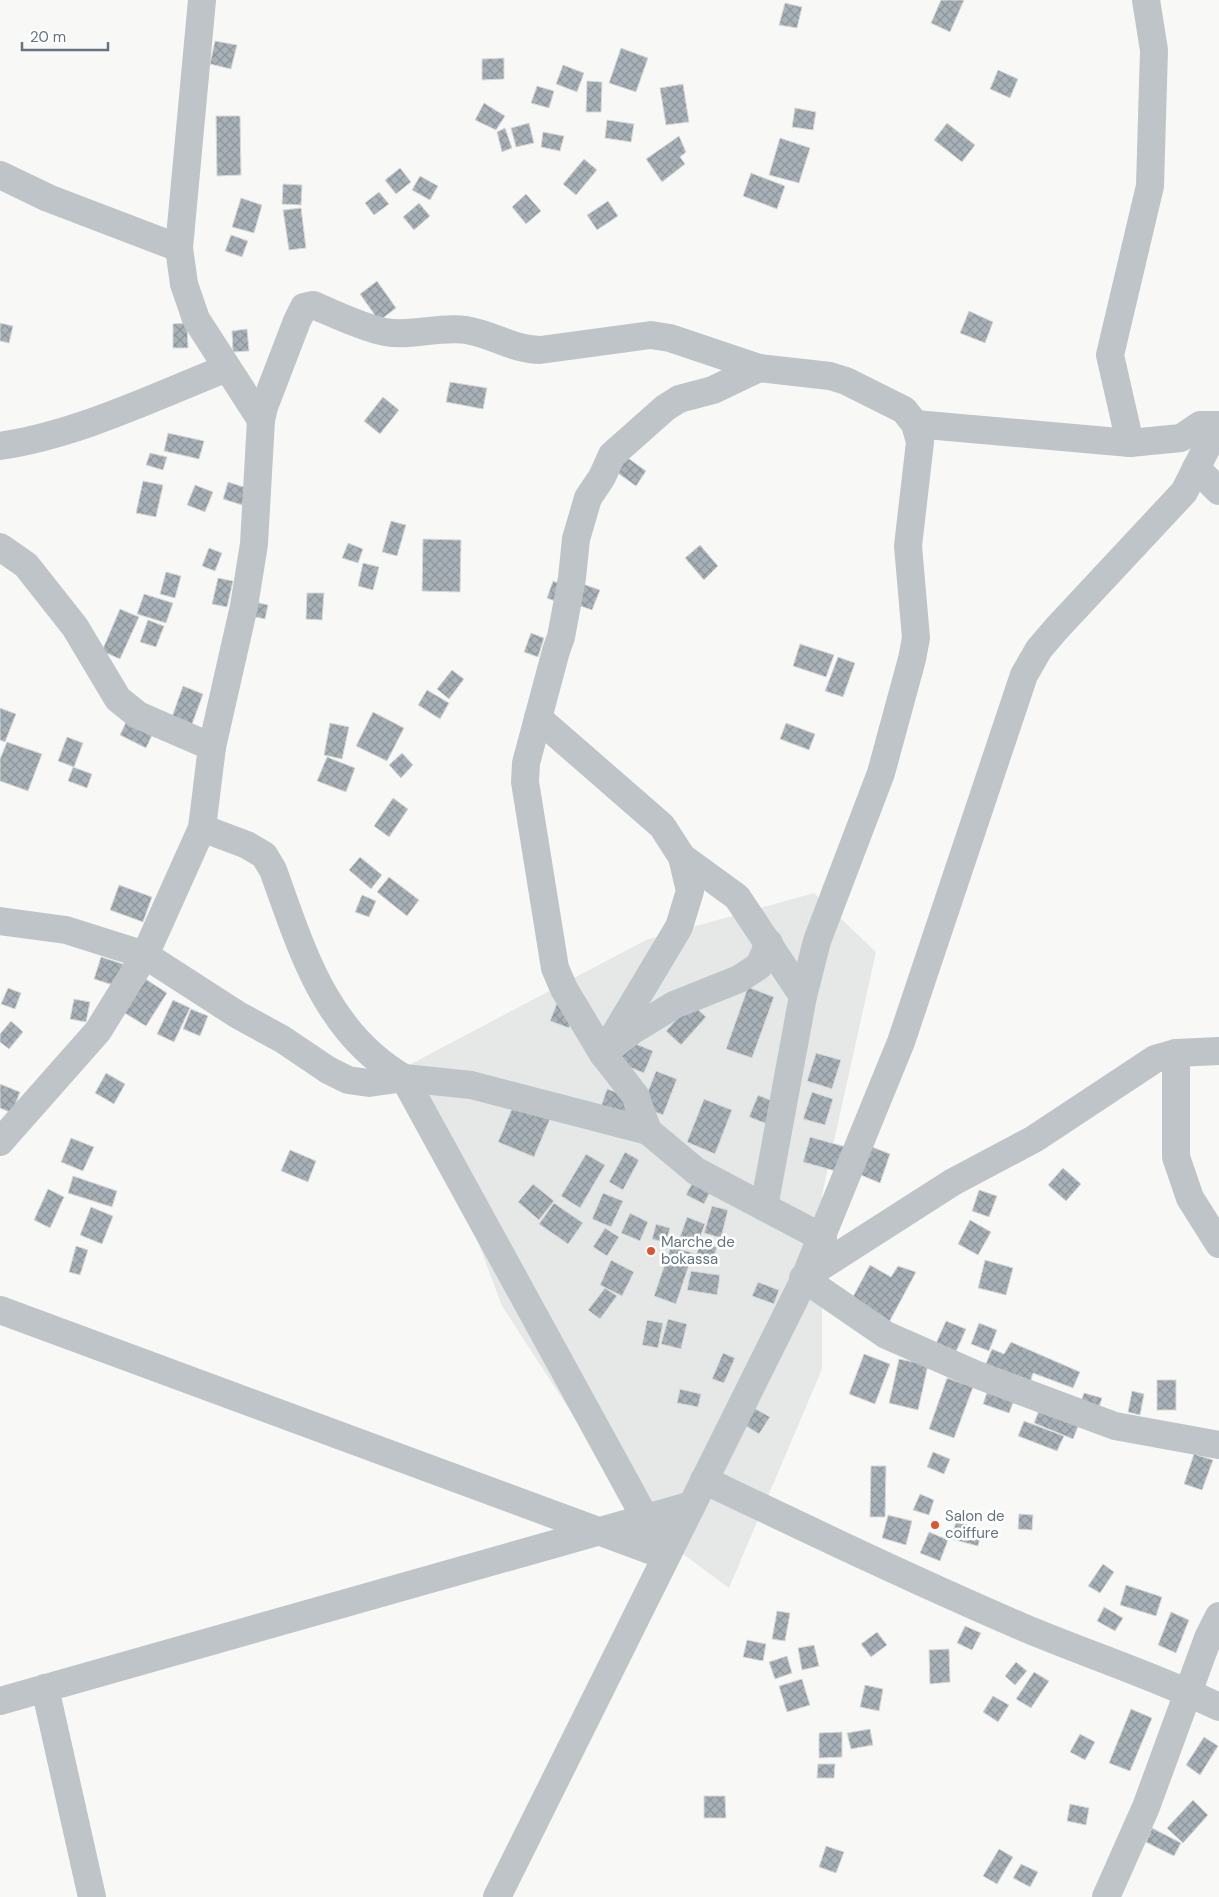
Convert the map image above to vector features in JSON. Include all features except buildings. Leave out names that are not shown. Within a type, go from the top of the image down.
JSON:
[{"type":"street","points":[[202,0],[179,248],[184,284],[196,319],[262,420]]},
{"type":"street","points":[[1130,443],[1110,355],[1150,186],[1154,50],[1146,0]]},
{"type":"street","points":[[0,175],[48,198],[179,248]]},
{"type":"street","points":[[0,1142],[98,1031],[145,955],[202,828],[212,747],[244,606],[254,544],[264,407],[296,321],[304,307],[313,306],[385,332],[411,333],[452,329],[468,330],[526,350],[540,350],[651,335],[670,338],[759,368],[830,376],[846,381],[904,410],[915,424],[920,442],[908,546],[916,638],[881,773],[817,941],[803,996],[764,1207]]},
{"type":"street","points":[[0,446],[23,442],[68,429],[227,368]]},
{"type":"street","points":[[648,1131],[635,1095],[603,1054],[564,989],[555,968],[525,782],[526,763],[556,651],[562,638],[572,578],[576,539],[588,498],[602,477],[612,455],[672,404],[713,390],[759,368]]},
{"type":"street","points":[[915,424],[1130,443],[1181,438],[1200,425],[1219,425]]},
{"type":"street","points":[[497,1897],[823,1238],[900,1042],[1024,675],[1038,649],[1184,492],[1219,430]]},
{"type":"street","points":[[1196,468],[1219,491]]},
{"type":"street","points":[[0,547],[26,564],[75,627],[118,699],[138,715],[212,747]]},
{"type":"street","points":[[538,718],[662,826],[682,857],[690,891],[679,927],[603,1054]]},
{"type":"street","points":[[202,828],[246,845],[264,855],[273,870],[309,969],[320,990],[344,1026],[381,1065],[404,1078],[666,1556]]},
{"type":"street","points":[[682,857],[737,897],[803,996]]},
{"type":"street","points":[[0,921],[66,930],[145,955],[238,1016],[282,1038],[328,1070],[348,1080],[369,1083],[404,1078],[471,1085],[648,1131],[696,1171],[823,1238]]},
{"type":"street","points":[[603,1054],[633,1030],[674,1005],[739,979],[760,966],[769,943]]},
{"type":"street","points":[[804,1278],[953,1182],[1034,1139],[1154,1059],[1176,1053],[1219,1051]]},
{"type":"street","points":[[1176,1053],[1176,1157],[1190,1198],[1219,1244]]},
{"type":"street","points":[[804,1278],[886,1335],[975,1374],[1115,1426],[1219,1445]]},
{"type":"street","points":[[0,1310],[666,1556]]},
{"type":"street","points":[[704,1480],[935,1590],[1073,1648],[1188,1692],[1219,1708]]},
{"type":"street","points":[[0,1701],[692,1504]]},
{"type":"street","points":[[1106,1897],[1146,1807],[1208,1638],[1219,1616]]},
{"type":"street","points":[[45,1688],[92,1897]]},
{"type":"shaded area","name":"Marche de bokassa","points":[[814,893],[876,952],[822,1195],[822,1369],[729,1588],[645,1526],[502,1306],[411,1064],[646,940]]},
{"type":"place","name":"Marche de bokassa","points":[[651,1251]]},
{"type":"place","name":"Salon de coiffure","points":[[935,1525]]}]
